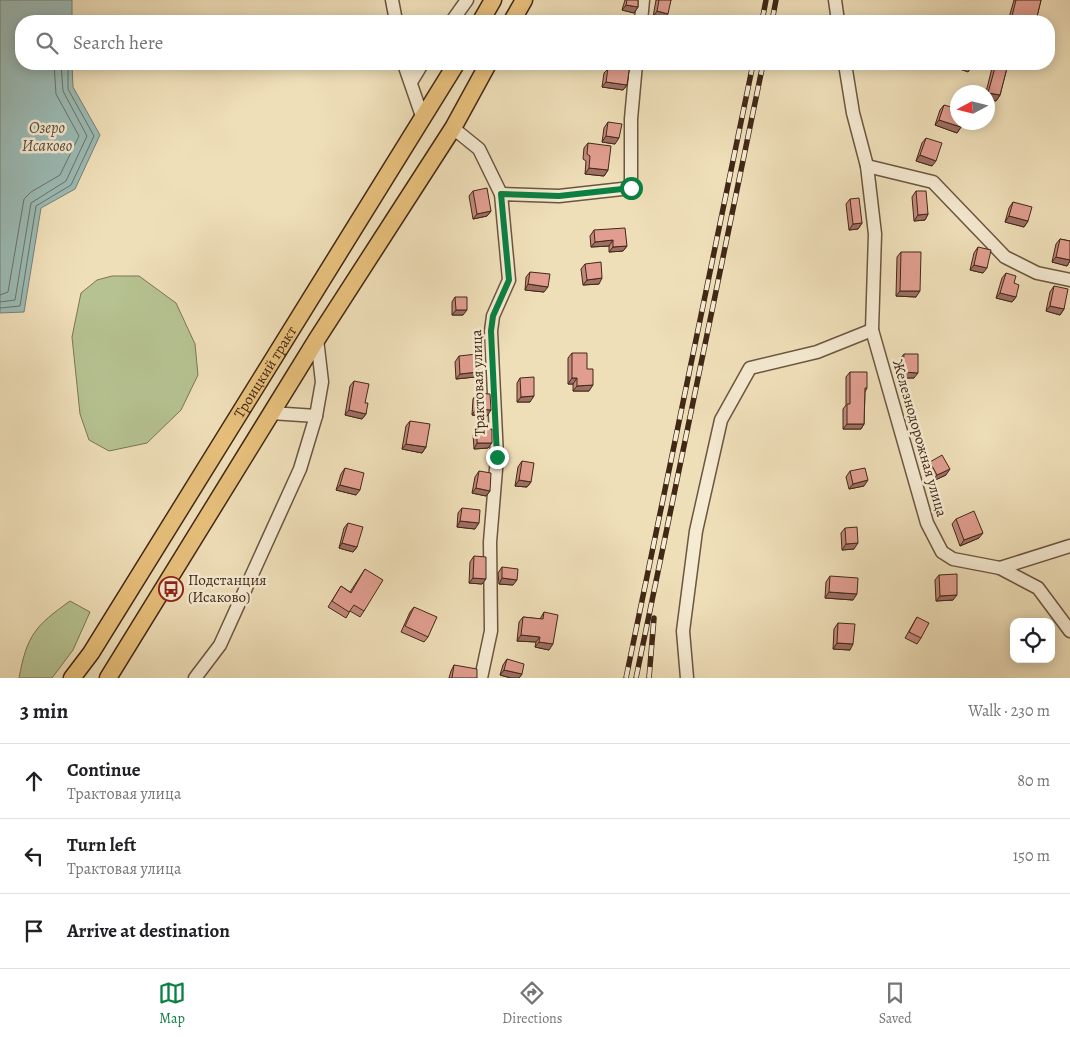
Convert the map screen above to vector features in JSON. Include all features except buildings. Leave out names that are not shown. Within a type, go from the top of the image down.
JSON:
[{"type":"main road","points":[[484,15],[493,0]]},
{"type":"main road","points":[[515,15],[524,0]]},
{"type":"main road","name":"Троицкий тракт","points":[[72,678],[91,653],[452,70]]},
{"type":"main road","name":"Троицкий тракт","points":[[108,678],[317,339],[453,128],[485,70]]},
{"type":"street","points":[[392,0],[395,15]]},
{"type":"street","points":[[456,15],[467,0]]},
{"type":"street","points":[[642,15],[643,0]]},
{"type":"street","points":[[835,0],[837,15]]},
{"type":"street","points":[[406,70],[423,119]]},
{"type":"street","points":[[411,82],[418,70]]},
{"type":"street","points":[[453,128],[478,149],[501,194],[559,196],[631,188],[631,119],[635,70]]},
{"type":"street","name":"Железнодорожная улица","points":[[846,70],[853,113],[867,166],[875,234],[872,330],[927,523],[942,552],[953,559],[1000,568],[1038,588],[1070,631]]},
{"type":"street","points":[[867,166],[933,182],[1005,257],[1037,273],[1070,280]]},
{"type":"street","name":"Трактовая улица","points":[[481,678],[491,631],[490,542],[497,457],[491,331],[493,316],[509,280],[501,194]]},
{"type":"street","points":[[687,678],[683,631],[694,540],[721,420],[750,368],[817,352],[872,330]]},
{"type":"street","points":[[195,678],[220,645],[300,469],[316,416],[322,382],[317,339]]},
{"type":"street","points":[[271,413],[316,416]]},
{"type":"street","name":"Железнодорожная улица","points":[[1000,568],[1070,546]]},
{"type":"green space","points":[[112,276],[139,276],[176,303],[195,344],[198,375],[181,410],[147,443],[109,451],[89,440],[80,414],[72,337],[81,293],[97,280]]},
{"type":"green space","points":[[70,601],[90,612],[73,650],[52,678],[19,678],[25,651],[34,633],[48,618]]},
{"type":"water","name":"Озеро Исаково","points":[[0,0],[72,0],[72,15],[15,15],[15,70],[72,70],[73,87],[100,135],[75,189],[41,208],[24,312],[0,313]]},
{"type":"railway","points":[[763,15],[766,0]]},
{"type":"railway","points":[[773,15],[776,0]]},
{"type":"railway","points":[[626,678],[752,70]]},
{"type":"railway","points":[[636,678],[762,70]]},
{"type":"railway","points":[[649,678],[654,618]]},
{"type":"place","name":"Подстанция (Исаково)","points":[[171,589]]},
{"type":"route","points":[[497,457],[491,331],[493,316],[509,280],[501,194],[559,196],[631,188]]}]
